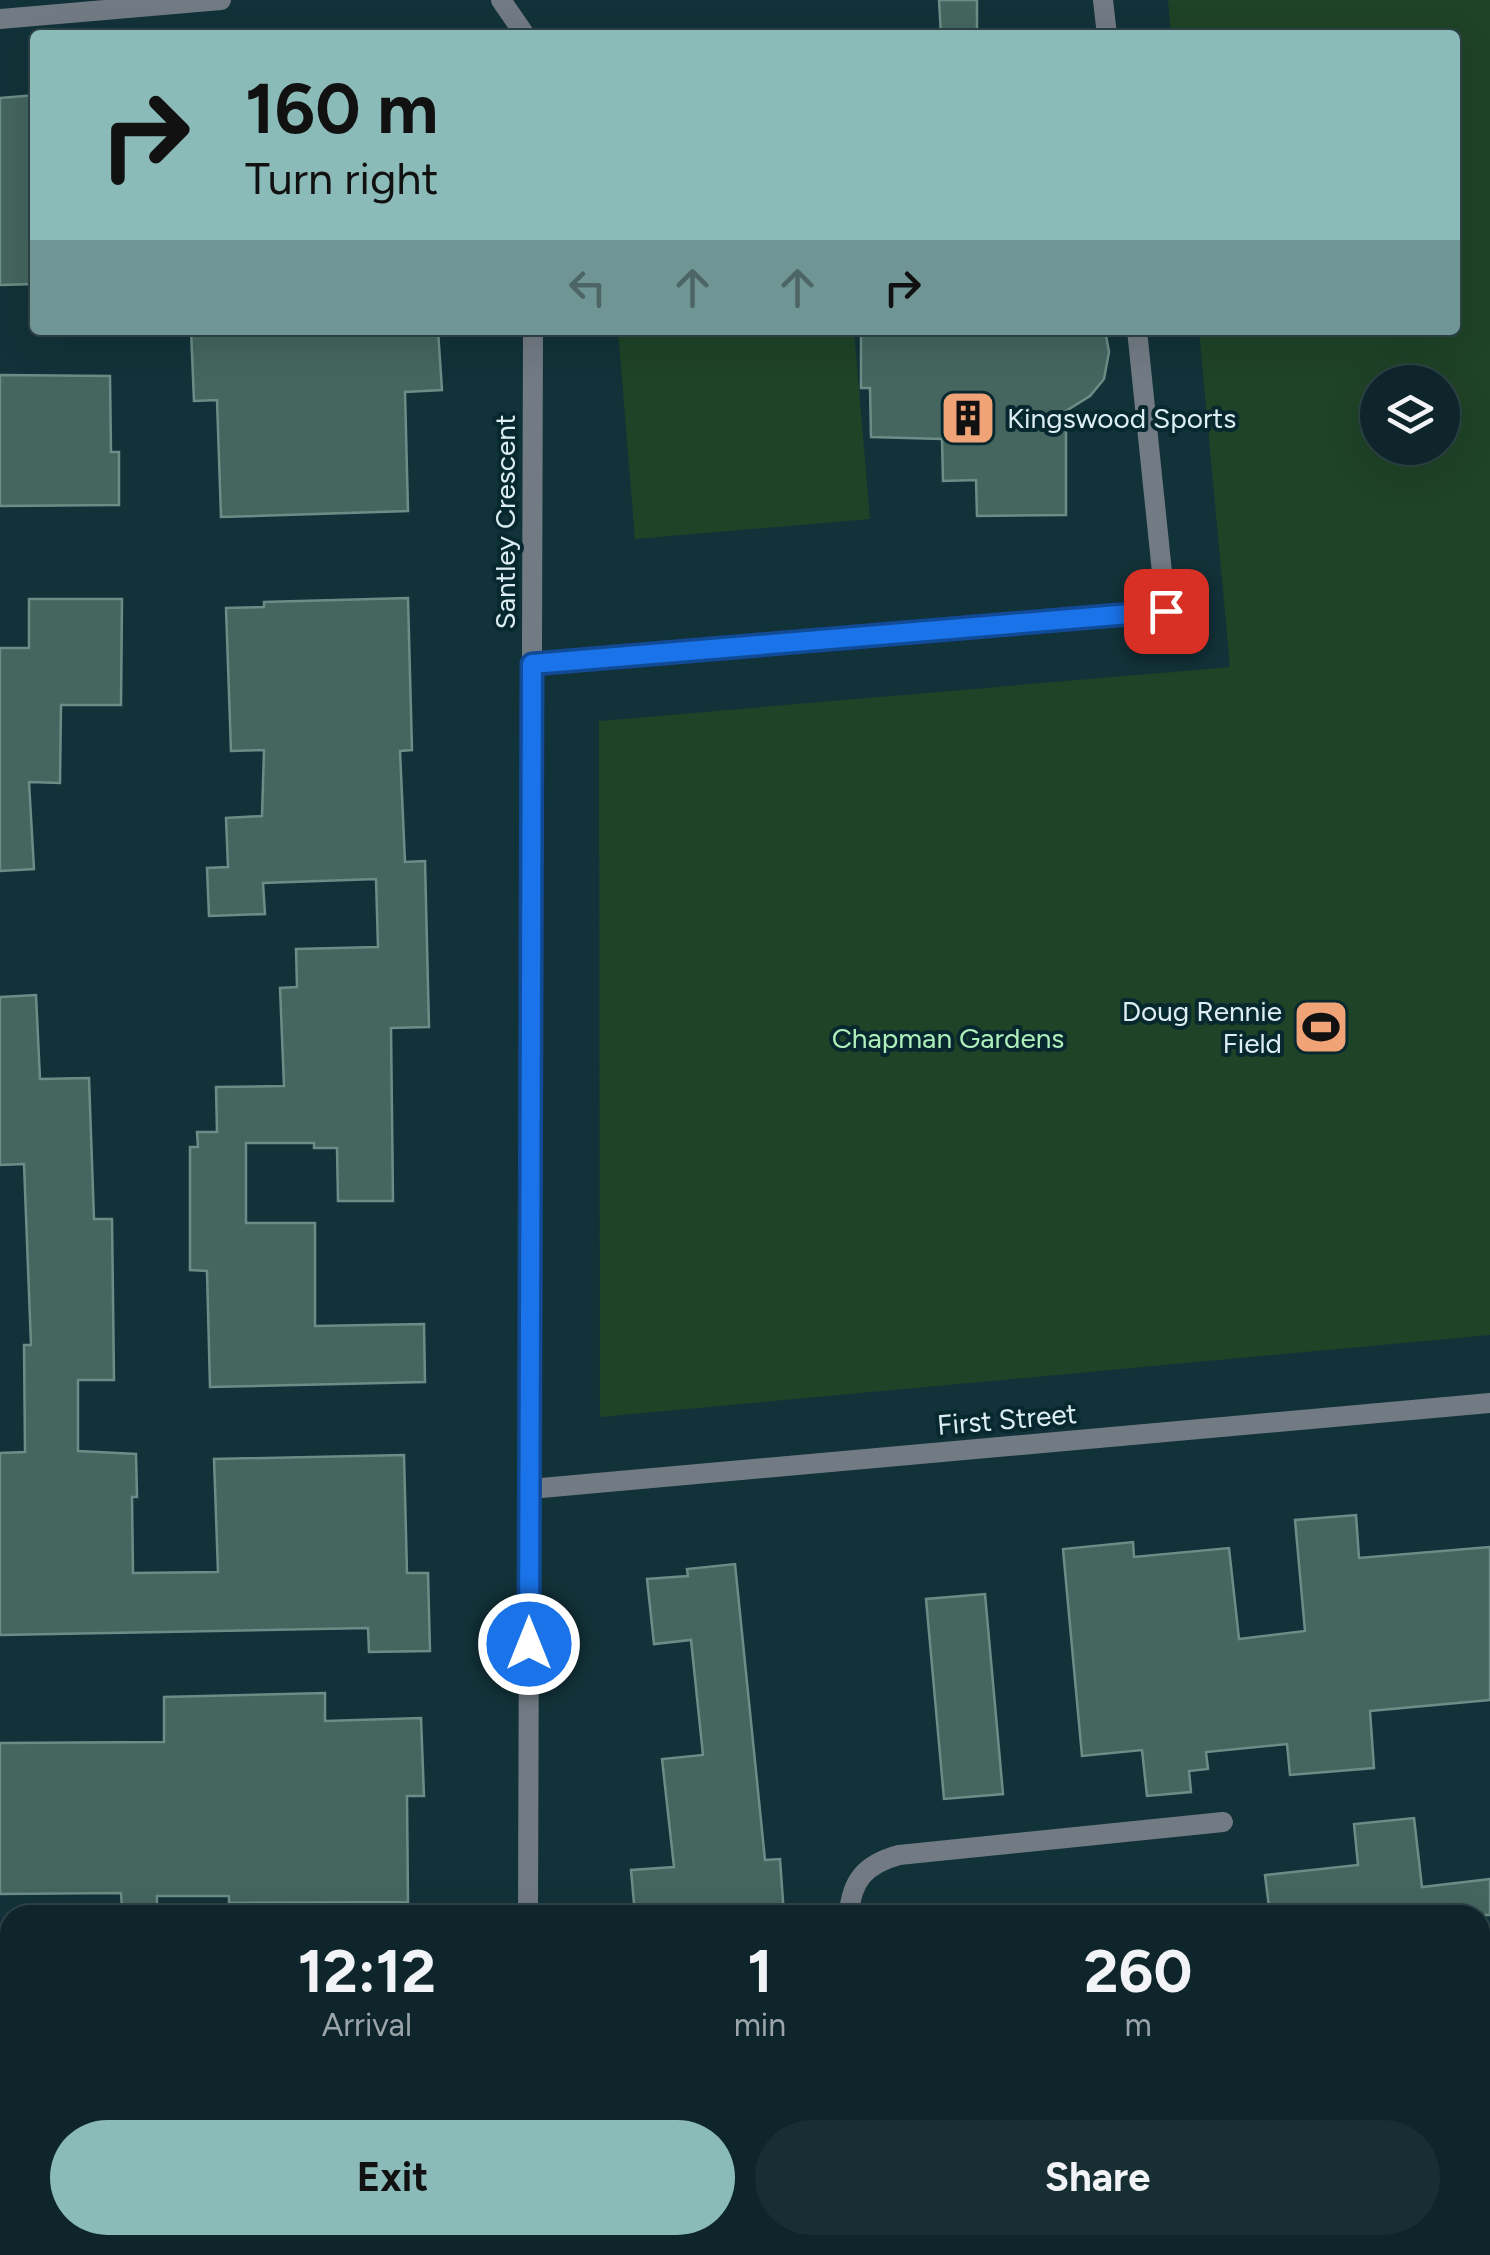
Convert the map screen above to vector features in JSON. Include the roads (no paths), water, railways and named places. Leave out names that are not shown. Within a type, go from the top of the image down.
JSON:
[{"type":"street","points":[[0,18],[221,0]]},
{"type":"street","points":[[1103,0],[1106,30]]},
{"type":"street","points":[[509,2],[523,30]]},
{"type":"street","name":"Santley Crescent","points":[[528,1905],[533,335]]},
{"type":"street","points":[[532,664],[1166,611],[1138,335]]},
{"type":"street","name":"First Street","points":[[530,1489],[1490,1403]]},
{"type":"street","points":[[851,1905],[862,1872],[878,1861],[899,1855],[1223,1822]]},
{"type":"place","name":"Kingswood Sports","points":[[968,418]]},
{"type":"place","name":"Doug Rennie Field","points":[[1321,1027]]},
{"type":"park label","name":"Chapman Gardens","points":[[948,1038]]}]
